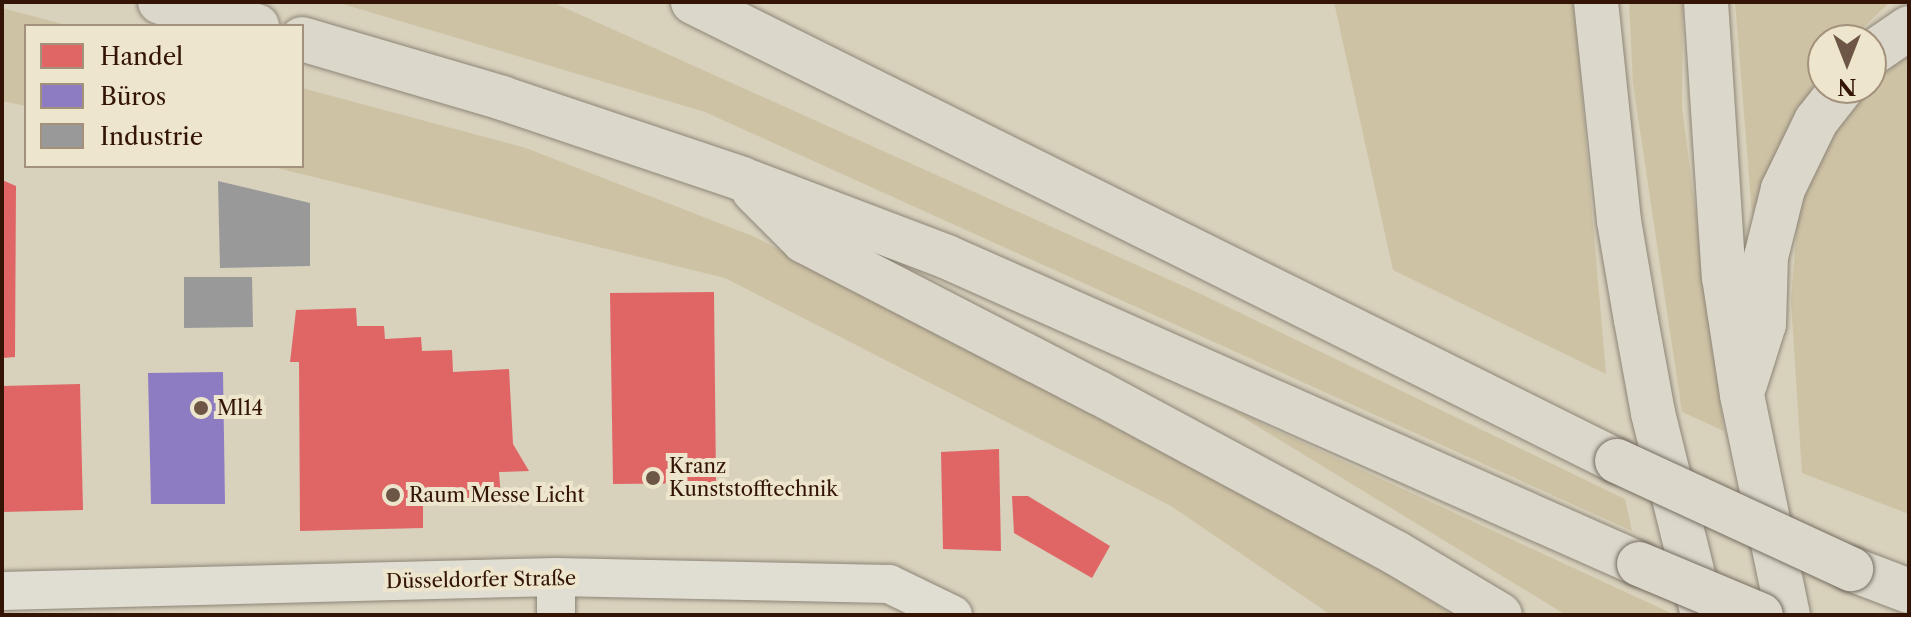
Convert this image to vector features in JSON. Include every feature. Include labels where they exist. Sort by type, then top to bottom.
[{"type":"highway","points":[[160,2],[249,24]]},
{"type":"highway","points":[[693,2],[1617,461],[1851,569],[1905,588]]},
{"type":"highway","points":[[1596,2],[1619,221],[1636,320],[1703,615]]},
{"type":"highway","points":[[1706,2],[1714,176],[1742,395],[1788,615]]},
{"type":"highway","points":[[1887,43],[1909,28]]},
{"type":"highway","points":[[304,40],[502,98],[742,179],[1080,313],[1639,564],[1761,615]]},
{"type":"highway","points":[[1742,395],[1764,324],[1766,257],[1783,189],[1816,121],[1829,104]]},
{"type":"highway","points":[[742,179],[804,241],[1099,393],[1396,553],[1500,615]]},
{"type":"street","name":"Düsseldorfer Straße","points":[[2,591],[556,577],[889,584],[953,615]]},
{"type":"street","points":[[556,577],[556,615]]},
{"type":"shaded area","points":[[336,2],[552,2],[1201,294],[1625,499],[1632,531],[705,112]]},
{"type":"shaded area","points":[[1334,2],[1574,2],[1606,374],[1393,270]]},
{"type":"shaded area","points":[[1629,2],[1683,2],[1682,107],[1724,431],[1682,412],[1633,84]]},
{"type":"shaded area","points":[[1735,2],[1890,2],[1867,24],[1807,24],[1807,99],[1752,214]]},
{"type":"shaded area","points":[[2,8],[62,24],[24,24],[24,106],[2,101]]},
{"type":"shaded area","points":[[1909,51],[1909,514],[1802,473],[1791,301],[1798,212],[1832,131],[1855,104],[1887,104],[1889,63]]},
{"type":"shaded area","points":[[304,89],[526,148],[755,237],[1383,569],[1452,615],[1331,615],[1171,506],[725,278],[277,168],[304,168]]},
{"type":"shaded area","points":[[1226,407],[1675,615],[1566,615]]},
{"type":"building: Handel","points":[[2,180],[16,186],[15,357],[2,358]]},
{"type":"building: Handel","points":[[714,292],[716,483],[613,484],[610,293]]},
{"type":"building: Handel","points":[[356,308],[357,326],[384,326],[385,339],[421,337],[422,351],[452,350],[453,372],[509,369],[513,444],[529,471],[499,472],[501,497],[423,500],[423,528],[300,531],[299,362],[290,362],[296,310]]},
{"type":"building: Handel","points":[[80,384],[83,510],[2,512],[2,386]]},
{"type":"building: Handel","points":[[999,449],[1001,551],[943,549],[941,452]]},
{"type":"building: Handel","points":[[1012,496],[1028,496],[1110,546],[1092,578],[1014,533]]},
{"type":"building: Büros","points":[[223,372],[225,504],[151,504],[148,373]]},
{"type":"building: Industrie","points":[[218,181],[310,203],[310,266],[220,268]]},
{"type":"building: Industrie","points":[[184,277],[252,277],[253,327],[184,328]]},
{"type":"place","name":"Ml14","points":[[201,408]]},
{"type":"place","name":"Kranz Kunststofftechnik","points":[[653,478]]},
{"type":"place","name":"Raum Messe Licht","points":[[393,495]]}]
